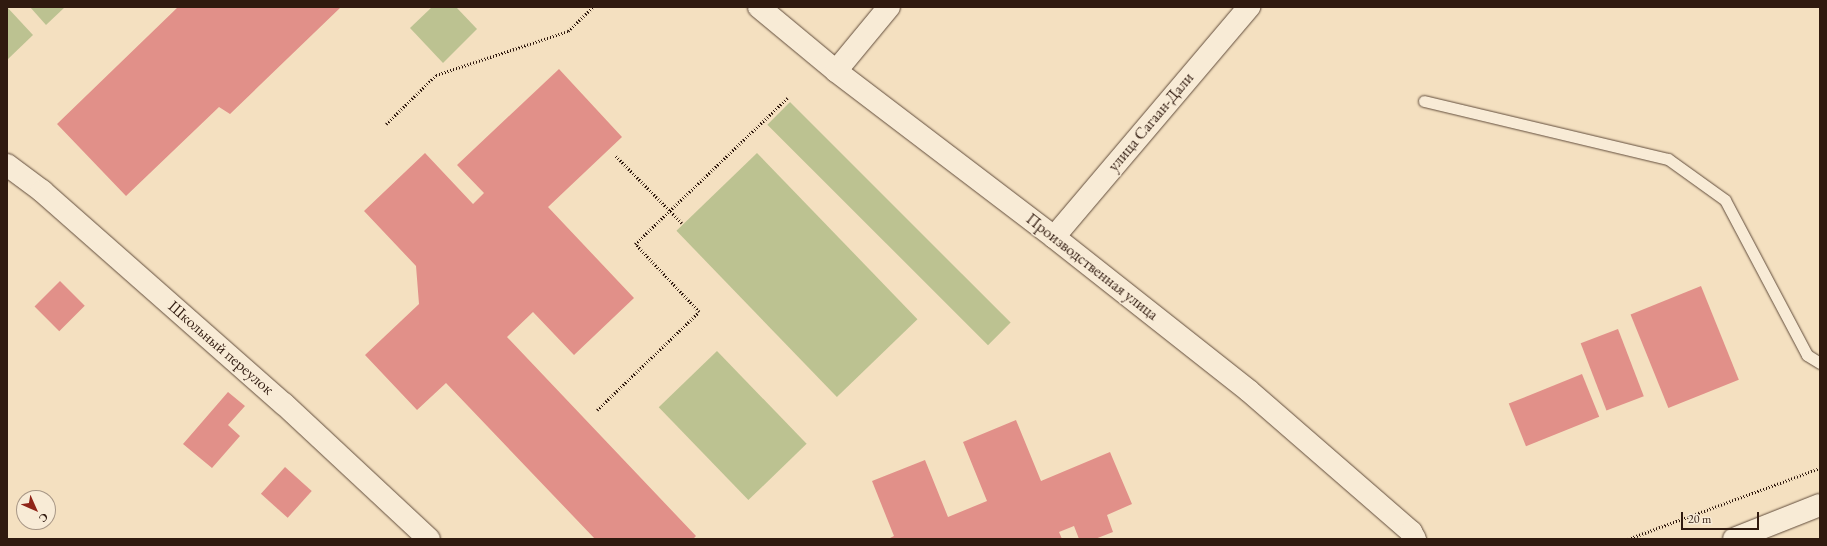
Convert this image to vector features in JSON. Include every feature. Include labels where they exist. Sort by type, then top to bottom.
[{"type":"street","name":"Производственная улица","points":[[759,7],[836,71],[1054,237],[1249,391],[1411,532],[1415,539]]},
{"type":"street","points":[[836,71],[889,7]]},
{"type":"street","name":"улица Сагаан-Дали","points":[[1054,237],[1249,7]]},
{"type":"street","name":"Школьный переулок","points":[[7,165],[42,191],[284,404],[429,539]]},
{"type":"street","points":[[1734,539],[1820,505]]},
{"type":"lane","points":[[1424,101],[1668,159],[1725,200],[1807,355],[1820,363]]},
{"type":"path","points":[[386,124],[436,75],[568,31],[593,7]]},
{"type":"path","points":[[597,410],[699,312],[635,244],[787,98]]},
{"type":"path","points":[[616,156],[682,223]]},
{"type":"path","points":[[1628,539],[1820,468]]},
{"type":"green space","points":[[7,7],[33,35],[7,60]]},
{"type":"green space","points":[[30,7],[65,7],[46,25]]},
{"type":"green space","points":[[432,7],[456,7],[477,29],[443,63],[410,28]]},
{"type":"green space","points":[[790,102],[1011,323],[988,345],[767,125]]},
{"type":"green space","points":[[757,153],[917,319],[837,397],[676,231]]},
{"type":"green space","points":[[717,351],[807,444],[748,500],[659,407]]},
{"type":"building","points":[[178,7],[341,7],[230,114],[219,107],[126,196],[57,124]]},
{"type":"building","points":[[559,69],[622,137],[548,207],[634,298],[574,355],[533,312],[507,337],[696,536],[693,539],[595,539],[446,383],[417,410],[365,355],[419,304],[416,266],[364,211],[425,153],[473,204],[484,193],[457,165]]},
{"type":"building","points":[[60,281],[85,306],[59,331],[35,306]]},
{"type":"building","points":[[1701,286],[1739,380],[1668,408],[1631,314]]},
{"type":"building","points":[[1618,329],[1644,396],[1606,411],[1581,343]]},
{"type":"building","points":[[1582,374],[1599,417],[1526,446],[1509,404]]},
{"type":"building","points":[[228,392],[245,406],[228,425],[240,436],[212,468],[183,444]]},
{"type":"building","points":[[1016,420],[1041,481],[1110,452],[1132,504],[1107,515],[1113,532],[1095,539],[1079,539],[1074,526],[1059,532],[1062,539],[888,539],[894,536],[872,481],[925,460],[948,517],[987,501],[963,442]]},
{"type":"building","points":[[285,467],[312,491],[288,518],[261,494]]}]
